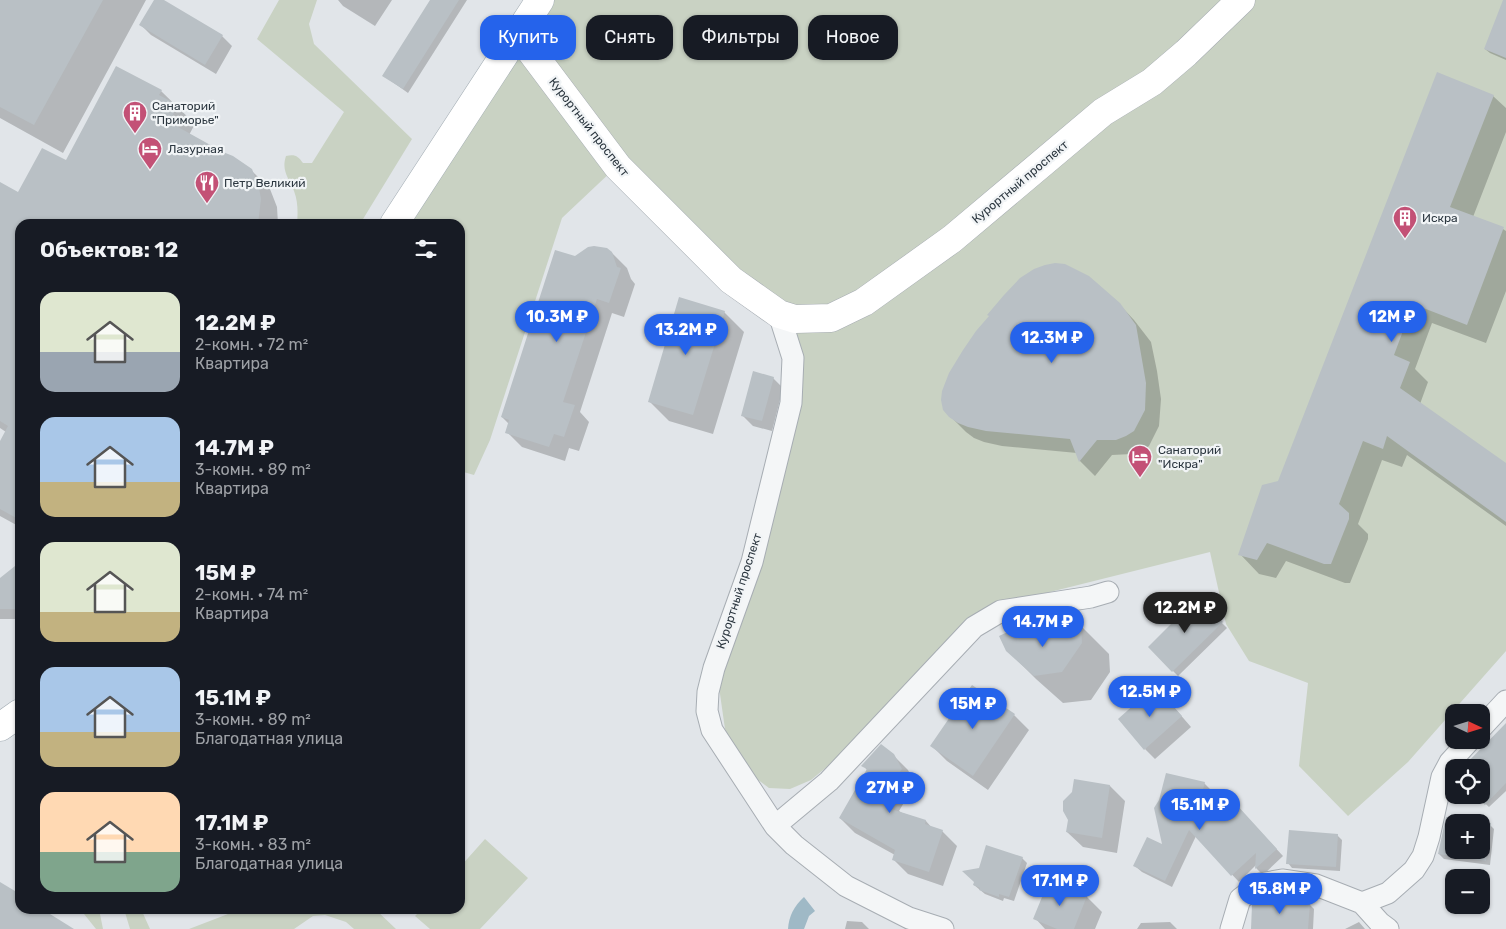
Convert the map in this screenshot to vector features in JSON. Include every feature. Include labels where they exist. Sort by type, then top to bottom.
[{"type":"street","points":[[530,15],[540,0]]},
{"type":"street","name":"Курортный проспект","points":[[538,60],[618,167],[731,280],[779,314],[795,319],[831,318],[864,302],[952,239],[1103,112],[1152,82],[1186,53],[1241,0]]},
{"type":"street","points":[[397,219],[501,60]]},
{"type":"street","name":"Курортный проспект","points":[[779,314],[793,358],[791,402],[752,562],[714,668],[708,692],[707,712],[712,730],[775,826],[794,845],[846,886],[909,918],[944,929]]},
{"type":"street","points":[[775,826],[828,781],[974,627],[1001,611],[1091,597],[1108,592]]},
{"type":"street","points":[[1490,718],[1506,701]]},
{"type":"street","points":[[0,727],[15,716]]},
{"type":"street","points":[[1362,903],[1388,892],[1414,870],[1423,856],[1429,837],[1442,777],[1450,762],[1462,749]]},
{"type":"street","points":[[1231,929],[1240,899],[1260,884],[1282,880],[1316,885],[1362,903],[1388,929]]},
{"type":"green space","points":[[279,0],[317,0],[309,24],[314,44],[412,139],[363,219],[297,219],[298,211],[294,191],[284,166],[286,156],[294,155],[303,163],[312,163],[344,112],[257,39]]},
{"type":"green space","name":"Санаторий \"Искра\"","points":[[545,0],[1506,0],[1506,651],[1459,704],[1445,704],[1445,720],[1408,762],[1348,816],[1299,766],[1308,683],[1249,661],[1226,624],[1210,552],[1002,604],[834,761],[811,780],[790,789],[769,788],[745,770],[725,729],[719,687],[793,404],[783,318],[614,169],[562,218],[490,440],[474,475],[465,472],[465,219],[398,219],[505,60],[576,60],[576,15],[535,15]]},
{"type":"green space","points":[[485,839],[528,878],[480,929],[430,929],[415,916],[417,914],[465,914],[465,861]]},
{"type":"green space","points":[[84,914],[100,914],[103,929],[96,929]]},
{"type":"green space","points":[[126,914],[143,914],[150,929],[130,929]]},
{"type":"green space","points":[[228,914],[380,914],[396,929],[354,929],[346,922],[325,915],[313,916],[294,929],[189,929]]},
{"type":"water","points":[[804,897],[815,911],[809,916],[804,929],[788,929],[793,911]]},
{"type":"building","points":[[0,0],[103,0],[34,125],[0,107]]},
{"type":"building","points":[[154,0],[164,0],[223,35],[205,65],[139,25]]},
{"type":"building","points":[[430,0],[459,0],[403,89],[382,76]]},
{"type":"building","points":[[1503,0],[1506,0],[1506,58],[1484,49]]},
{"type":"building","points":[[116,66],[162,90],[159,95],[178,105],[169,122],[233,156],[252,169],[261,199],[259,219],[15,219],[15,517],[0,509],[0,441],[8,426],[0,421],[0,182],[18,192],[42,148],[66,160]]},
{"type":"building","points":[[1437,72],[1494,95],[1450,207],[1504,227],[1467,325],[1413,304],[1394,355],[1410,362],[1400,388],[1506,463],[1506,522],[1387,436],[1383,449],[1363,441],[1339,504],[1349,513],[1349,519],[1331,564],[1324,564],[1267,543],[1257,560],[1238,555],[1262,485],[1278,481]]},
{"type":"building","points":[[588,247],[607,248],[612,252],[617,267],[621,268],[609,303],[597,299],[563,402],[575,405],[564,437],[554,434],[549,447],[505,433],[509,420],[501,417],[555,250],[575,256]]},
{"type":"building","points":[[1055,263],[1065,264],[1089,276],[1120,303],[1136,325],[1146,383],[1145,410],[1134,431],[1116,440],[1097,440],[1079,462],[1070,439],[986,431],[968,427],[949,417],[943,410],[941,400],[942,391],[949,373],[976,331],[989,316],[987,315],[1020,278],[1034,269]]},
{"type":"building","points":[[679,297],[725,311],[693,415],[648,402]]},
{"type":"building","points":[[753,371],[774,377],[762,421],[741,416]]},
{"type":"building","points":[[15,566],[15,609],[0,609],[0,578]]},
{"type":"building","points":[[1198,597],[1223,622],[1172,672],[1148,647]]},
{"type":"building","points":[[1081,625],[1082,643],[1062,672],[1034,676],[1006,651],[999,636],[1014,629]]},
{"type":"building","points":[[972,685],[1015,714],[973,776],[930,746]]},
{"type":"building","points":[[1155,686],[1182,716],[1144,750],[1118,719]]},
{"type":"building","points":[[1506,723],[1506,783],[1490,800],[1490,759],[1471,759],[1481,749],[1490,749],[1490,739]]},
{"type":"building","points":[[881,744],[894,754],[902,769],[884,797],[892,802],[888,808],[926,820],[925,824],[943,830],[929,872],[892,860],[895,850],[839,818],[867,769],[861,766]]},
{"type":"building","points":[[1166,773],[1205,782],[1196,817],[1230,810],[1236,804],[1277,849],[1255,869],[1256,853],[1231,876],[1189,830],[1165,881],[1133,866],[1147,837],[1162,844],[1154,808],[1159,800]]},
{"type":"building","points":[[1074,779],[1110,785],[1102,838],[1066,832],[1068,820],[1063,811],[1063,801],[1072,792]]},
{"type":"building","points":[[1445,822],[1445,855],[1438,854]]},
{"type":"building","points":[[1289,830],[1338,834],[1336,867],[1286,864]]},
{"type":"building","points":[[986,845],[1023,857],[1009,897],[999,894],[999,897],[979,890],[980,888],[973,885],[974,882],[962,871],[979,868]]},
{"type":"building","points":[[1049,880],[1087,896],[1074,929],[1057,929],[1033,919]]},
{"type":"building","points":[[0,882],[15,891],[15,914],[50,914],[74,929],[0,929]]},
{"type":"building","points":[[1260,900],[1310,903],[1308,929],[1251,929],[1252,905]]},
{"type":"place","name":"Санаторий \"Приморье\"","points":[[135,134]]},
{"type":"place","name":"Лазурная","points":[[150,170]]},
{"type":"place","name":"Петр Великий","points":[[207,204]]},
{"type":"place","name":"Искра","points":[[1405,239]]},
{"type":"place","name":"Санаторий \"Искра\"","points":[[1140,478]]}]
